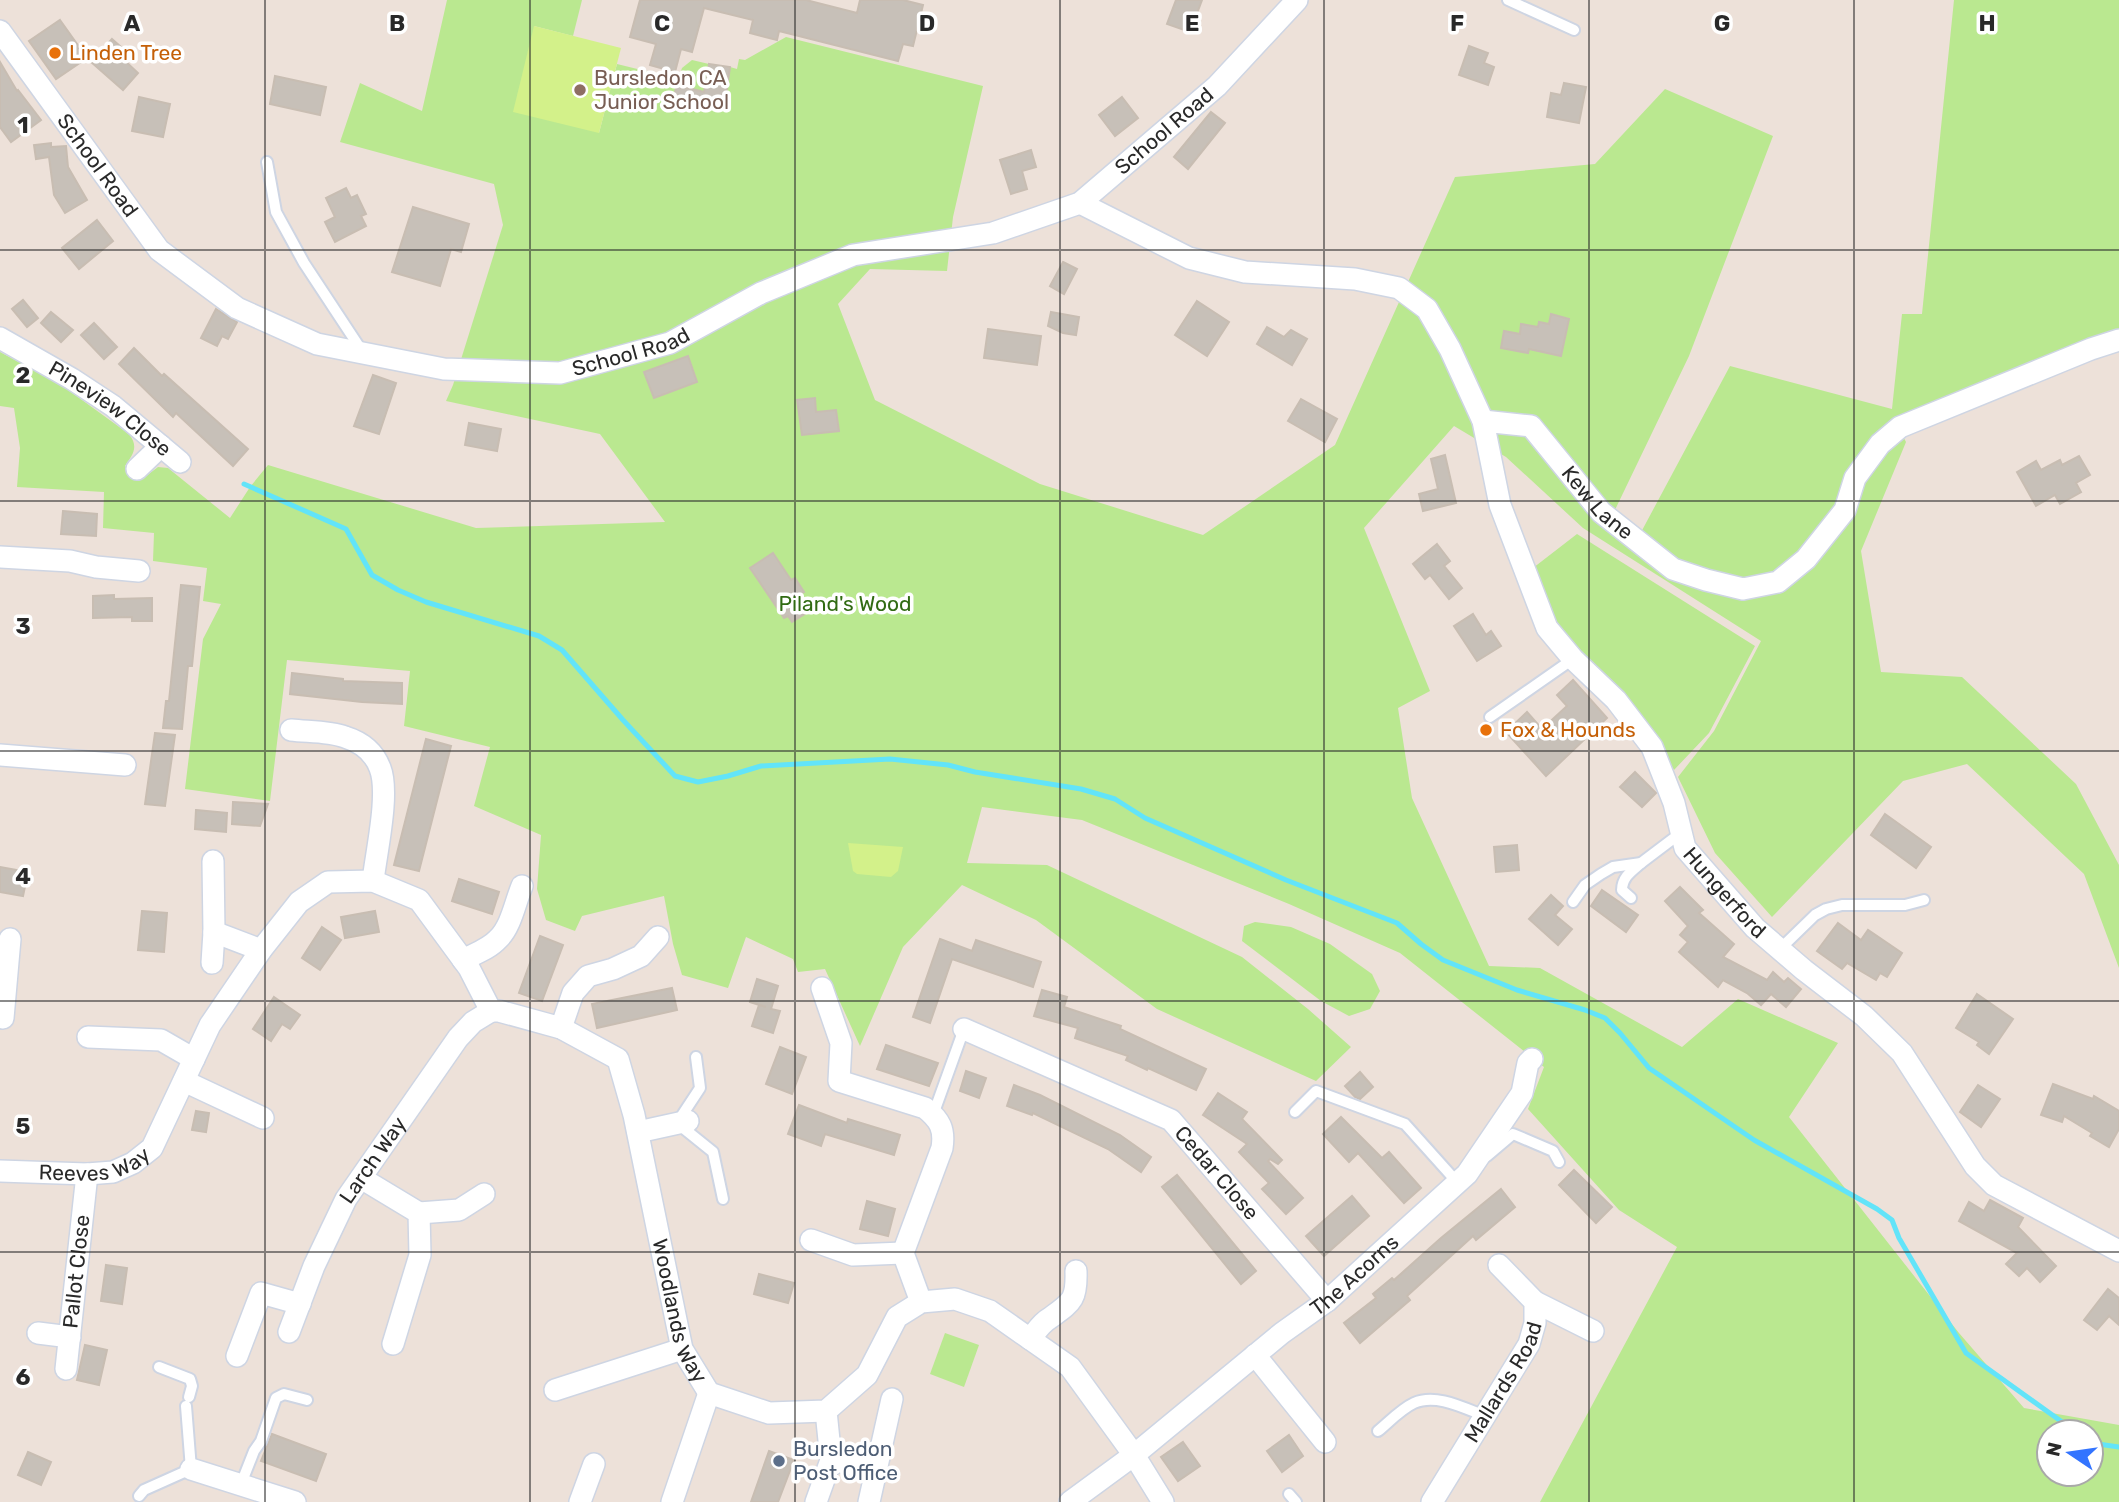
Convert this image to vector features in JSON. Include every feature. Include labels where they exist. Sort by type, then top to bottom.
[{"type":"street","name":"School Road","points":[[0,31],[159,250],[237,308],[317,344],[363,354],[444,369],[560,373],[670,343],[761,293],[853,255],[993,233],[1080,203],[1217,86],[1297,0]]},
{"type":"street","points":[[1080,203],[1189,258],[1245,272],[1355,279],[1399,288],[1427,309],[1450,349],[1483,421]]},
{"type":"street","name":"Pineview Close","points":[[0,338],[113,406],[180,462]]},
{"type":"street","name":"Kew Lane","points":[[1483,421],[1531,426],[1601,512],[1673,569],[1743,589],[1778,582],[1805,559],[1845,510],[1855,478],[1880,444],[1899,427],[2119,340]]},
{"type":"street","name":"Hungerford","points":[[1483,421],[1500,505],[1547,628],[1573,659],[1616,700],[1653,747],[1674,803],[1685,848],[1755,928],[1864,1016],[1902,1053],[1975,1166],[1994,1185],[2117,1246]]},
{"type":"street","points":[[137,469],[161,446]]},
{"type":"street","points":[[0,556],[70,572],[96,567],[139,571]]},
{"type":"street","points":[[292,730],[342,735],[362,744],[373,755],[381,769],[383,785],[373,881]]},
{"type":"street","points":[[0,755],[125,765]]},
{"type":"street","points":[[212,963],[213,861]]},
{"type":"street","name":"Reeves Way","points":[[0,1171],[87,1174],[113,1172],[133,1163],[152,1148],[210,1024],[261,950],[299,902],[328,882],[373,881],[419,900],[463,960],[492,1011]]},
{"type":"street","points":[[463,960],[500,938],[522,886]]},
{"type":"street","points":[[214,932],[261,950]]},
{"type":"street","points":[[561,1028],[573,993],[588,976],[613,969],[641,956],[657,937]]},
{"type":"street","points":[[3,1018],[3,982],[10,939]]},
{"type":"street","points":[[822,988],[841,1043],[839,1081],[925,1108],[942,1126],[942,1148],[903,1253],[920,1302]]},
{"type":"street","name":"Woodlands Way","points":[[492,1011],[561,1028],[618,1059],[638,1132],[682,1349],[709,1393],[769,1413],[826,1411]]},
{"type":"street","name":"Larch Way","points":[[289,1332],[314,1266],[341,1210],[361,1178],[458,1038],[473,1021],[492,1011]]},
{"type":"street","name":"Cedar Close","points":[[964,1029],[1171,1120],[1326,1301]]},
{"type":"street","points":[[88,1037],[160,1040],[194,1059]]},
{"type":"street","name":"The Acorns","points":[[1070,1502],[1326,1301],[1462,1178],[1522,1093],[1528,1063],[1532,1059]]},
{"type":"street","points":[[184,1081],[263,1118]]},
{"type":"street","points":[[638,1132],[682,1122]]},
{"type":"street","name":"Pallot Close","points":[[66,1369],[87,1174]]},
{"type":"street","points":[[361,1178],[419,1213],[460,1210],[484,1194]]},
{"type":"street","points":[[393,1345],[420,1255],[419,1213]]},
{"type":"street","points":[[811,1240],[853,1255],[903,1253]]},
{"type":"street","name":"Mallards Road","points":[[1432,1502],[1529,1344],[1535,1323],[1535,1302],[1499,1265]]},
{"type":"street","points":[[1030,1339],[1073,1298],[1077,1287],[1076,1271]]},
{"type":"street","points":[[237,1356],[261,1293],[300,1304]]},
{"type":"street","points":[[816,1502],[831,1460],[826,1411],[867,1375],[897,1317],[920,1302],[955,1299],[990,1311],[1070,1367],[1163,1502]]},
{"type":"street","points":[[1535,1302],[1593,1331]]},
{"type":"street","points":[[38,1333],[70,1337]]},
{"type":"street","points":[[555,1390],[682,1349]]},
{"type":"street","points":[[1255,1355],[1325,1442]]},
{"type":"street","points":[[672,1502],[709,1393]]},
{"type":"street","points":[[869,1502],[892,1399]]},
{"type":"street","points":[[831,1460],[875,1469]]},
{"type":"street","points":[[579,1502],[594,1464]]},
{"type":"street","points":[[191,1469],[295,1502]]},
{"type":"lane","points":[[1508,0],[1574,30]]},
{"type":"lane","points":[[267,162],[276,212],[304,263],[363,354]]},
{"type":"lane","points":[[1490,718],[1573,659]]},
{"type":"lane","points":[[1630,898],[1622,890],[1625,877],[1682,832]]},
{"type":"lane","points":[[1573,902],[1585,885],[1613,867],[1641,863]]},
{"type":"lane","points":[[1780,949],[1815,915],[1826,909],[1842,905],[1905,905],[1924,901]]},
{"type":"lane","points":[[933,1115],[964,1029]]},
{"type":"lane","points":[[696,1057],[700,1088],[682,1122],[713,1152],[723,1199]]},
{"type":"lane","points":[[1295,1112],[1316,1091],[1405,1124],[1462,1178],[1513,1134],[1553,1151],[1559,1162]]},
{"type":"lane","points":[[139,1496],[144,1490],[191,1469],[187,1402],[192,1387],[190,1379],[159,1367]]},
{"type":"lane","points":[[241,1483],[261,1441],[276,1398],[284,1394],[306,1400]]},
{"type":"lane","points":[[1378,1431],[1413,1403],[1427,1399],[1451,1402],[1485,1416]]},
{"type":"green space","name":"Piland's Wood","points":[[447,0],[582,0],[573,36],[534,26],[599,133],[617,64],[678,79],[682,68],[692,60],[709,64],[703,104],[723,107],[730,67],[737,69],[739,59],[745,60],[786,37],[983,86],[953,217],[947,271],[870,269],[838,304],[875,400],[1040,484],[1203,535],[1335,445],[1455,177],[1595,164],[1665,89],[1773,136],[1689,356],[1613,514],[1639,536],[1730,366],[1892,409],[1902,314],[1922,314],[1954,0],[2119,0],[2119,337],[1895,421],[1906,442],[1861,551],[1881,672],[1962,677],[2076,784],[2119,865],[2119,968],[2084,874],[1967,764],[1903,781],[1772,917],[1715,853],[1678,777],[1714,731],[1761,641],[1583,528],[1506,457],[1454,426],[1364,528],[1430,691],[1398,708],[1412,798],[1489,966],[1540,968],[1682,1047],[1738,999],[1838,1043],[1789,1117],[1959,1333],[2024,1408],[2080,1418],[2035,1418],[2035,1488],[2105,1488],[2105,1422],[2119,1425],[2119,1502],[1540,1502],[1677,1247],[1619,1210],[1528,1109],[1544,1067],[1400,953],[1289,904],[1082,820],[982,807],[967,863],[1047,865],[1242,957],[1351,1047],[1316,1081],[1157,1009],[1036,920],[962,885],[903,947],[860,1046],[825,969],[798,972],[793,959],[746,937],[728,988],[682,975],[664,896],[582,916],[575,931],[546,920],[537,889],[541,835],[474,806],[490,747],[404,726],[410,671],[287,660],[270,801],[185,789],[203,639],[221,604],[203,601],[207,568],[153,561],[154,533],[103,528],[104,492],[17,487],[20,448],[14,408],[0,406],[0,352],[60,384],[129,434],[134,447],[125,466],[141,480],[158,467],[168,468],[230,518],[268,465],[476,528],[665,522],[600,434],[446,401],[503,225],[494,184],[340,142],[360,83],[422,111]]},
{"type":"green space","points":[[534,26],[621,48],[599,133],[513,112]]},
{"type":"green space","points":[[1577,534],[1755,646],[1709,733],[1674,770],[1645,719],[1561,631],[1533,568]]},
{"type":"green space","points":[[848,843],[903,847],[898,871],[891,877],[857,874],[853,871]]},
{"type":"green space","points":[[1255,922],[1291,927],[1330,944],[1372,974],[1380,991],[1370,1009],[1349,1016],[1321,1001],[1242,941],[1244,926]]},
{"type":"green space","points":[[945,1333],[979,1345],[964,1387],[930,1374]]},
{"type":"building","points":[[640,0],[806,0],[857,13],[860,0],[903,0],[923,5],[913,46],[903,44],[898,61],[779,31],[777,40],[750,33],[753,20],[704,8],[692,52],[681,49],[675,72],[650,65],[656,44],[630,37]]},
{"type":"building","points":[[1176,0],[1202,0],[1190,32],[1167,24]]},
{"type":"building","name":"Linden Tree","points":[[60,20],[87,58],[56,79],[29,41]]},
{"type":"building","points":[[112,39],[128,53],[123,59],[138,73],[123,90],[91,62]]},
{"type":"building","points":[[1469,46],[1488,53],[1484,63],[1494,67],[1488,85],[1459,75]]},
{"type":"building","points":[[0,62],[17,91],[41,120],[11,142],[0,127]]},
{"type":"building","points":[[709,64],[730,67],[724,108],[673,99],[677,85],[704,92]]},
{"type":"building","points":[[275,76],[326,87],[320,115],[270,104]]},
{"type":"building","points":[[1564,83],[1586,87],[1579,123],[1547,117],[1551,93],[1561,95]]},
{"type":"building","points":[[139,97],[170,104],[163,137],[132,131]]},
{"type":"building","points":[[1122,97],[1138,118],[1115,136],[1099,115]]},
{"type":"building","points":[[1211,112],[1225,123],[1188,169],[1174,157]]},
{"type":"building","points":[[51,143],[51,147],[66,146],[68,167],[87,200],[65,213],[54,195],[49,157],[36,159],[34,145]]},
{"type":"building","points":[[1031,150],[1036,167],[1022,171],[1027,189],[1011,194],[1000,160]]},
{"type":"building","points":[[346,188],[351,198],[357,195],[366,214],[361,216],[366,226],[335,242],[325,222],[335,217],[326,198]]},
{"type":"building","points":[[413,207],[469,224],[461,252],[451,249],[440,286],[392,272]]},
{"type":"building","points":[[97,220],[113,241],[79,269],[62,248]]},
{"type":"building","points":[[1063,262],[1077,269],[1064,294],[1050,286]]},
{"type":"building","points":[[23,300],[38,318],[27,327],[12,309]]},
{"type":"building","points":[[1197,301],[1229,322],[1207,356],[1175,335]]},
{"type":"building","points":[[216,309],[237,322],[228,339],[222,336],[217,346],[201,338]]},
{"type":"building","points":[[51,312],[73,330],[61,342],[41,323]]},
{"type":"building","points":[[1051,312],[1079,317],[1076,335],[1048,326]]},
{"type":"building","points":[[1551,314],[1569,319],[1561,356],[1529,349],[1528,353],[1501,348],[1504,331],[1520,334],[1521,324],[1538,327],[1539,322],[1549,324]]},
{"type":"building","points":[[94,323],[117,347],[104,359],[81,335]]},
{"type":"building","points":[[1267,327],[1284,337],[1291,330],[1307,339],[1292,365],[1257,344]]},
{"type":"building","points":[[988,329],[1041,336],[1037,365],[984,358]]},
{"type":"building","points":[[134,348],[162,376],[164,374],[248,449],[233,466],[176,413],[173,417],[119,364]]},
{"type":"building","points":[[688,356],[697,382],[654,398],[644,372]]},
{"type":"building","points":[[373,375],[396,383],[379,434],[354,426]]},
{"type":"building","points":[[815,398],[816,412],[836,410],[839,431],[802,435],[797,400]]},
{"type":"building","points":[[1301,399],[1337,419],[1325,442],[1288,421]]},
{"type":"building","points":[[469,423],[501,429],[497,451],[465,445]]},
{"type":"building","points":[[1445,455],[1456,503],[1423,511],[1419,494],[1438,489],[1431,459]]},
{"type":"building","points":[[2079,456],[2090,475],[2076,483],[2081,492],[2060,504],[2055,495],[2036,506],[2017,472],[2036,461],[2041,470],[2060,460],[2062,465]]},
{"type":"building","points":[[63,511],[97,514],[96,536],[61,534]]},
{"type":"building","points":[[1437,544],[1450,561],[1444,566],[1462,588],[1449,599],[1430,575],[1425,579],[1413,564]]},
{"type":"building","points":[[773,553],[791,580],[795,578],[804,592],[798,596],[808,612],[792,622],[788,616],[784,618],[750,568]]},
{"type":"building","points":[[181,585],[200,587],[192,666],[188,666],[182,729],[163,728],[166,701],[169,701]]},
{"type":"building","points":[[114,595],[114,599],[152,598],[152,621],[132,621],[132,617],[93,618],[93,596]]},
{"type":"building","points":[[1473,614],[1486,635],[1491,631],[1501,646],[1477,661],[1454,626]]},
{"type":"building","points":[[292,673],[343,681],[402,683],[402,704],[290,694]]},
{"type":"building","points":[[1573,680],[1607,718],[1546,776],[1506,732],[1527,712],[1542,729],[1567,706],[1557,695]]},
{"type":"building","points":[[155,733],[175,735],[165,806],[145,804]]},
{"type":"building","points":[[426,739],[451,746],[419,871],[394,865]]},
{"type":"building","points":[[1635,772],[1656,793],[1642,807],[1620,787]]},
{"type":"building","points":[[233,802],[268,804],[260,826],[232,824]]},
{"type":"building","points":[[196,810],[227,813],[226,832],[195,829]]},
{"type":"building","points":[[1885,814],[1931,847],[1916,868],[1871,835]]},
{"type":"building","points":[[1517,845],[1519,870],[1496,872],[1494,847]]},
{"type":"building","points":[[0,867],[28,872],[23,896],[0,892]]},
{"type":"building","points":[[459,879],[499,892],[492,914],[452,901]]},
{"type":"building","points":[[1680,887],[1703,910],[1699,913],[1734,944],[1723,957],[1767,980],[1773,972],[1784,982],[1788,978],[1801,989],[1786,1007],[1771,994],[1761,1005],[1747,993],[1723,980],[1718,987],[1679,952],[1688,942],[1680,935],[1688,926],[1665,901]]},
{"type":"building","points":[[1602,890],[1638,915],[1626,932],[1591,906]]},
{"type":"building","points":[[1551,895],[1563,906],[1555,915],[1572,929],[1558,945],[1529,919]]},
{"type":"building","points":[[142,911],[167,913],[164,952],[138,950]]},
{"type":"building","points":[[375,911],[379,932],[345,938],[341,917]]},
{"type":"building","points":[[1838,923],[1861,940],[1868,930],[1902,953],[1887,977],[1880,973],[1876,980],[1847,963],[1842,969],[1817,951]]},
{"type":"building","points":[[322,927],[341,940],[320,970],[302,958]]},
{"type":"building","points":[[540,936],[563,945],[542,1001],[519,993]]},
{"type":"building","points":[[940,939],[972,951],[976,940],[1041,962],[1033,987],[952,959],[930,1023],[913,1017]]},
{"type":"building","points":[[757,979],[778,986],[771,1009],[780,1011],[773,1033],[752,1026],[759,1005],[766,1007],[750,1002]]},
{"type":"building","points":[[672,988],[677,1010],[597,1028],[592,1004]]},
{"type":"building","points":[[1042,990],[1067,997],[1064,1007],[1121,1026],[1120,1029],[1206,1069],[1196,1090],[1126,1060],[1128,1056],[1075,1038],[1078,1028],[1034,1016]]},
{"type":"building","points":[[1977,994],[2013,1019],[1989,1054],[1977,1045],[1979,1042],[1956,1028]]},
{"type":"building","points":[[274,997],[300,1015],[290,1029],[282,1024],[271,1041],[253,1029]]},
{"type":"building","points":[[886,1045],[938,1063],[929,1086],[877,1069]]},
{"type":"building","points":[[780,1047],[806,1057],[792,1094],[766,1084]]},
{"type":"building","points":[[966,1071],[986,1078],[979,1098],[960,1091]]},
{"type":"building","points":[[1360,1072],[1373,1087],[1360,1099],[1345,1086]]},
{"type":"building","points":[[2053,1084],[2093,1099],[2094,1096],[2119,1111],[2119,1129],[2109,1147],[2064,1116],[2062,1122],[2041,1115]]},
{"type":"building","points":[[1014,1085],[1120,1135],[1151,1157],[1141,1172],[1108,1149],[1033,1113],[1032,1115],[1007,1106]]},
{"type":"building","points":[[1978,1085],[2000,1099],[1981,1127],[1960,1112]]},
{"type":"building","points":[[1218,1093],[1247,1112],[1242,1119],[1282,1160],[1278,1164],[1270,1159],[1268,1161],[1303,1198],[1286,1214],[1262,1189],[1269,1183],[1239,1152],[1247,1144],[1203,1115]]},
{"type":"building","points":[[799,1105],[847,1123],[848,1119],[900,1135],[894,1155],[825,1134],[821,1146],[788,1134]]},
{"type":"building","points":[[196,1111],[209,1113],[206,1132],[192,1130]]},
{"type":"building","points":[[1341,1117],[1382,1158],[1389,1152],[1421,1188],[1404,1203],[1358,1153],[1349,1162],[1323,1134]]},
{"type":"building","points":[[1574,1170],[1612,1207],[1596,1223],[1559,1185]]},
{"type":"building","points":[[1177,1175],[1256,1271],[1241,1284],[1162,1187]]},
{"type":"building","points":[[1501,1189],[1515,1207],[1476,1240],[1473,1236],[1407,1296],[1410,1300],[1360,1343],[1344,1323],[1376,1298],[1373,1294],[1392,1278],[1394,1280]]},
{"type":"building","points":[[1352,1196],[1369,1216],[1324,1256],[1306,1236]]},
{"type":"building","points":[[1990,1200],[2023,1218],[2018,1227],[2056,1266],[2040,1282],[2027,1268],[2019,1276],[2006,1264],[2017,1253],[1959,1221],[1969,1202],[1984,1211]]},
{"type":"building","points":[[867,1201],[895,1209],[888,1236],[860,1229]]},
{"type":"building","points":[[106,1265],[127,1268],[122,1304],[101,1301]]},
{"type":"building","points":[[759,1274],[794,1283],[788,1303],[754,1294]]},
{"type":"building","points":[[2108,1289],[2119,1298],[2119,1325],[2109,1316],[2097,1330],[2084,1320]]},
{"type":"building","points":[[85,1345],[107,1350],[99,1385],[77,1380]]},
{"type":"building","points":[[272,1434],[326,1454],[316,1481],[261,1461]]},
{"type":"building","points":[[1289,1435],[1303,1456],[1282,1472],[1267,1451]]},
{"type":"building","points":[[1183,1442],[1200,1466],[1178,1481],[1161,1457]]},
{"type":"building","points":[[769,1451],[794,1460],[778,1502],[751,1502]]},
{"type":"building","points":[[28,1452],[51,1462],[41,1485],[18,1475]]},
{"type":"waterway","points":[[244,484],[346,529],[372,575],[398,590],[426,602],[539,636],[562,650],[675,776],[698,782],[761,766],[890,759],[948,765],[1081,789],[1115,799],[1145,818],[1286,880],[1397,923],[1443,960],[1517,990],[1605,1018],[1649,1068],[1754,1140],[1892,1220],[1899,1238],[1966,1353],[2057,1418]]},
{"type":"waterway","points":[[2105,1445],[2119,1447]]},
{"type":"place","name":"Linden Tree","points":[[55,53]]},
{"type":"place","name":"Bursledon CA Junior School","points":[[580,90]]},
{"type":"place","name":"Fox & Hounds","points":[[1486,730]]},
{"type":"place","name":"Bursledon Post Office","points":[[779,1461]]}]
